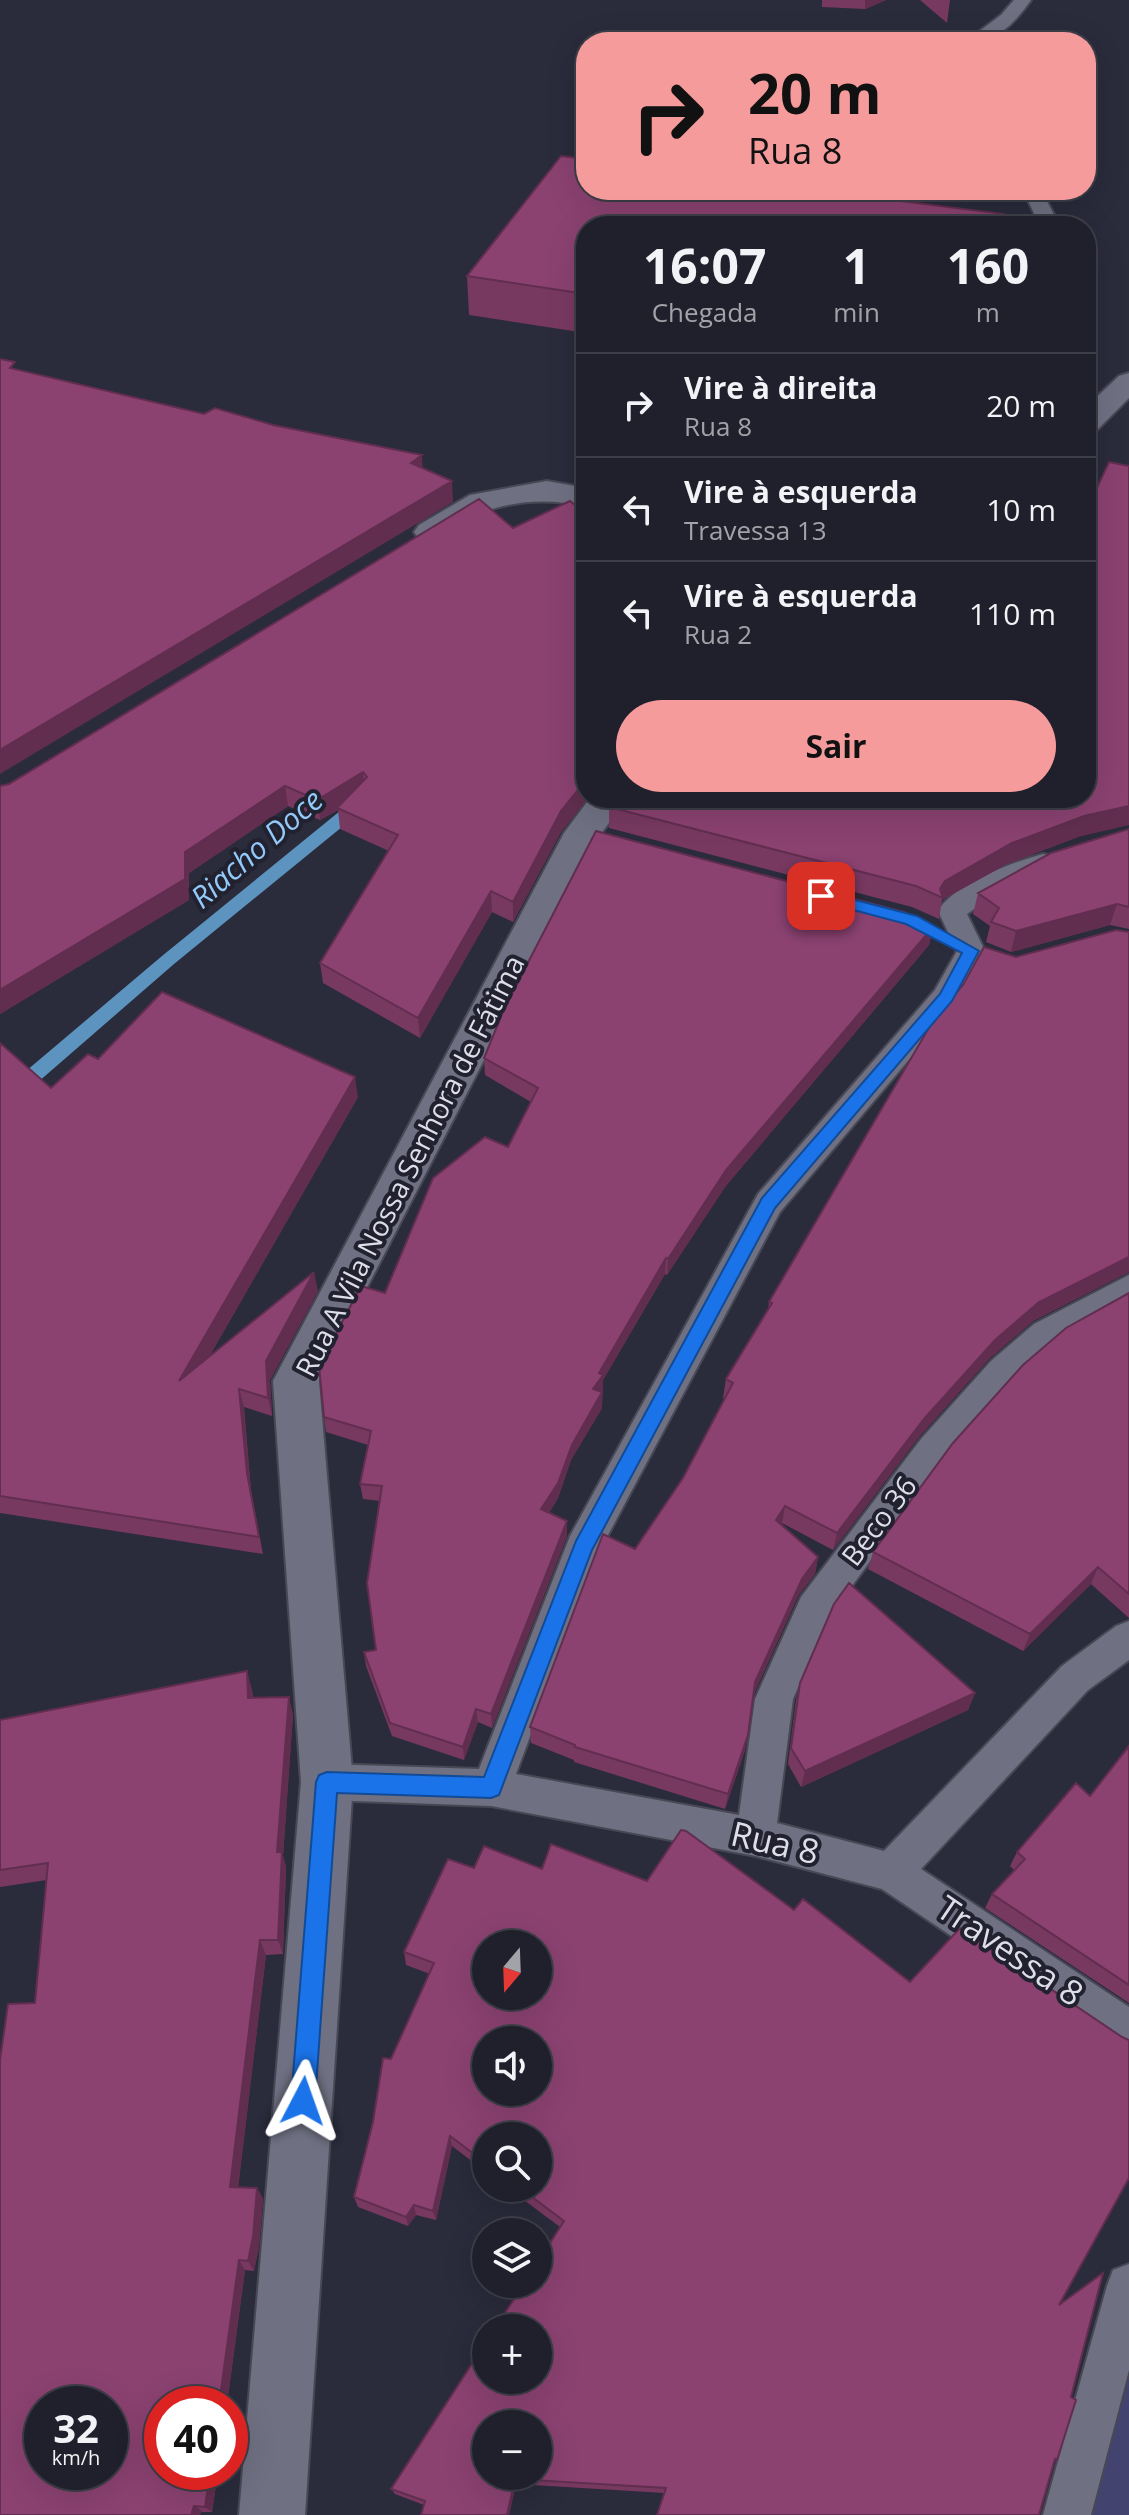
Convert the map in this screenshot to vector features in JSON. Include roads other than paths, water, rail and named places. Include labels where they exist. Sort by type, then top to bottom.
[{"type":"street","points":[[1096,414],[1129,382]]},
{"type":"street","points":[[401,550],[481,502],[547,490],[576,495]]},
{"type":"street","name":"Rua A Vila Nossa Senhora de Fátima","points":[[272,2515],[327,1782],[296,1381],[601,824]]},
{"type":"lane","points":[[988,32],[1007,19],[1023,0]]},
{"type":"lane","points":[[984,956],[952,911],[987,886],[1069,853]]},
{"type":"lane","points":[[935,932],[984,956]]},
{"type":"lane","points":[[491,1788],[583,1547],[769,1203],[984,956]]},
{"type":"lane","name":"Beco 36","points":[[756,1837],[774,1699],[814,1609],[933,1449],[1003,1371],[1046,1334],[1129,1288]]},
{"type":"lane","points":[[891,1872],[1075,1678],[1129,1638]]},
{"type":"lane","name":"Rua 8","points":[[327,1782],[491,1788],[756,1837],[891,1872]]},
{"type":"lane","name":"Travessa 8","points":[[891,1872],[1129,2031]]},
{"type":"lane","points":[[1067,2515],[1129,2286]]},
{"type":"waterway","name":"Riacho Doce","points":[[0,1104],[168,960],[347,814],[354,800]]}]
